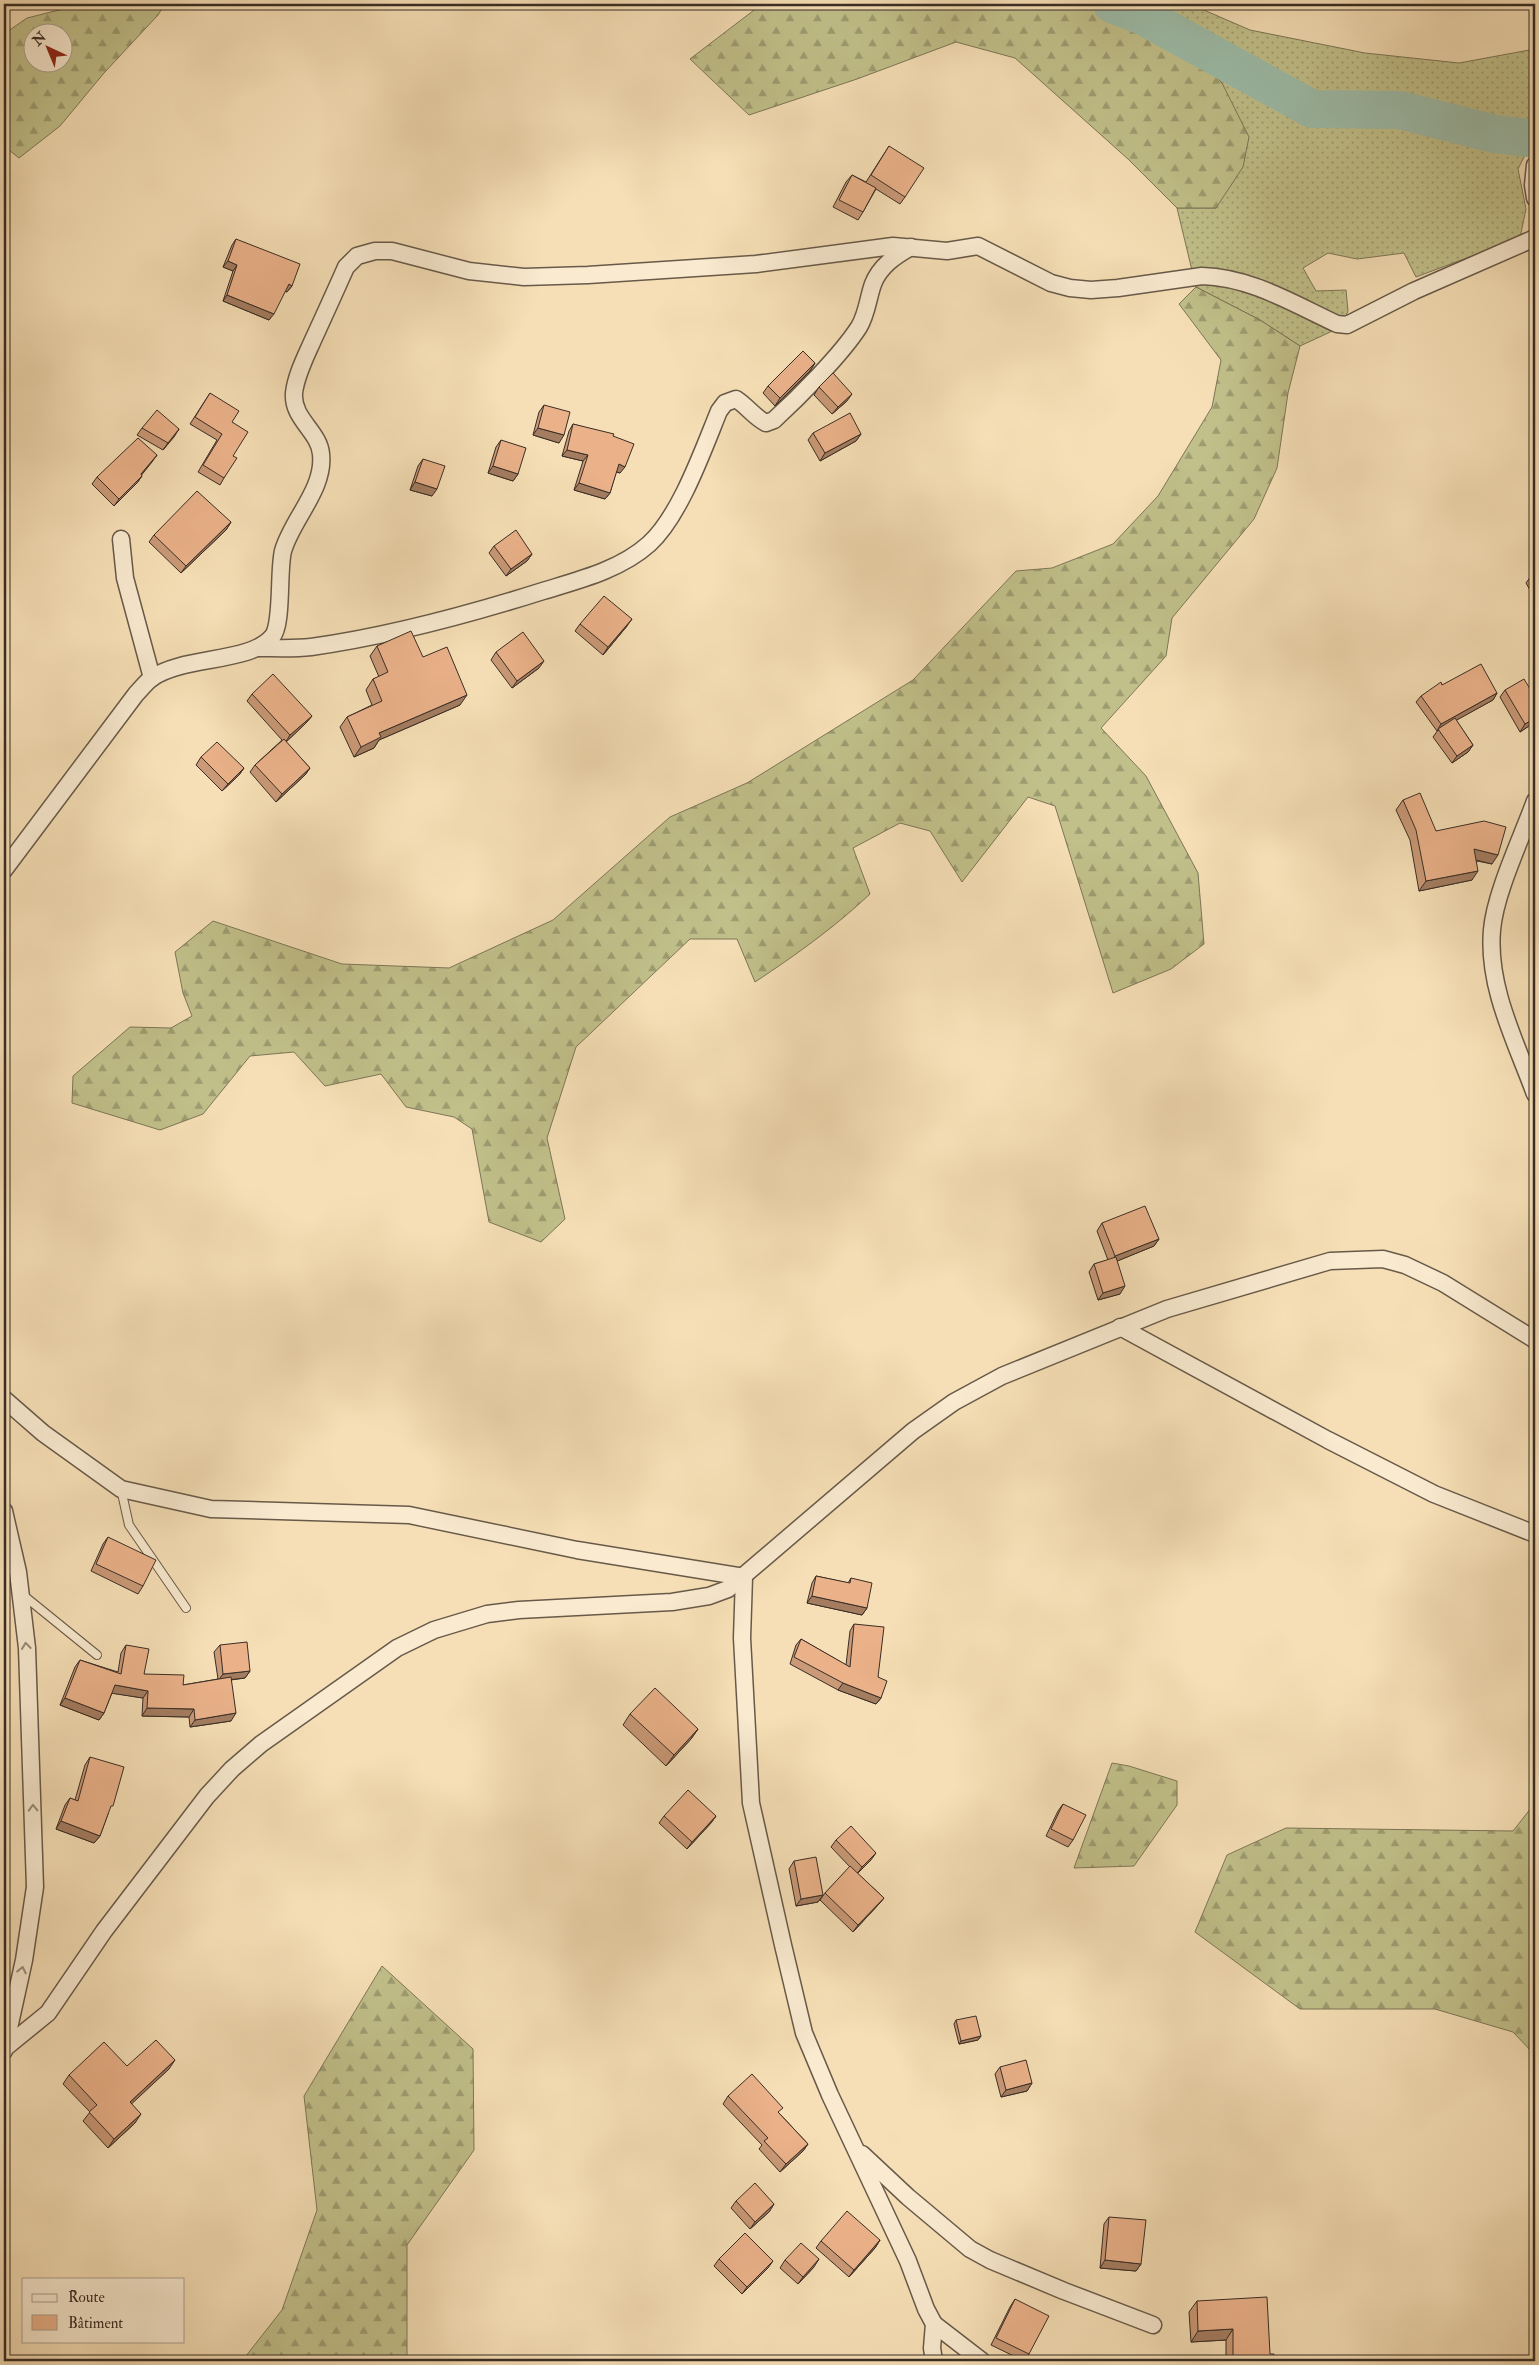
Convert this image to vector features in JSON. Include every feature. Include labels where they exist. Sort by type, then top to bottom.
[{"type":"street","points":[[1535,165],[1533,185],[1535,198]]},
{"type":"street","points":[[259,648],[274,634],[278,623],[279,576],[283,551],[293,526],[312,493],[321,464],[319,446],[299,416],[294,394],[300,370],[346,267],[357,256],[375,251],[392,251],[469,270],[533,277],[756,264],[893,246],[947,251],[978,246],[1052,283],[1091,290],[1215,276],[1254,286],[1337,324],[1347,324],[1414,291],[1535,238]]},
{"type":"street","points":[[4,870],[136,694],[152,678],[170,669],[259,648],[310,647],[471,614],[584,578],[626,561],[650,543],[668,520],[692,476],[719,411],[725,403],[736,399],[746,405],[758,419],[766,422],[774,420],[846,345],[860,326],[874,283],[883,267],[911,247]]},
{"type":"street","points":[[122,539],[125,578],[152,678]]},
{"type":"street","points":[[1535,801],[1499,898],[1492,929],[1495,982],[1535,1094]]},
{"type":"street","points":[[4,2050],[48,2013],[104,1931],[207,1796],[232,1769],[261,1744],[397,1648],[434,1630],[487,1614],[519,1610],[693,1599],[728,1589],[898,1444],[954,1402],[1002,1376],[1167,1309],[1330,1261],[1363,1258],[1383,1259],[1405,1265],[1443,1283],[1535,1340]]},
{"type":"street","points":[[1120,1327],[1155,1344],[1328,1440],[1434,1494],[1535,1534]]},
{"type":"street","points":[[4,1399],[43,1433],[121,1489],[211,1509],[409,1515],[577,1550],[744,1577]]},
{"type":"street","points":[[4,1511],[18,1572],[27,1648],[35,1887],[24,1960],[4,2050]]},
{"type":"street","points":[[744,1577],[742,1638],[751,1803],[804,2032],[830,2095],[908,2261],[926,2310],[934,2324],[982,2361]]},
{"type":"street","points":[[856,2147],[908,2198],[970,2249],[990,2260],[1064,2291],[1153,2325]]},
{"type":"street","points":[[934,2324],[932,2348],[934,2361]]},
{"type":"lane","points":[[121,1489],[128,1525],[186,1608]]},
{"type":"lane","points":[[19,1592],[97,1655]]},
{"type":"green space","points":[[83,4],[165,4],[158,15],[104,73],[60,126],[19,158],[4,146],[4,34],[27,18]]},
{"type":"green space","points":[[762,4],[1149,4],[1222,83],[1249,137],[1243,167],[1216,208],[1177,208],[1128,159],[1015,58],[956,42],[857,79],[749,115],[690,59]]},
{"type":"green space","points":[[1149,4],[1190,4],[1250,30],[1365,53],[1459,63],[1535,49],[1535,135],[1518,169],[1526,209],[1520,238],[1416,277],[1404,253],[1357,259],[1328,253],[1303,268],[1316,291],[1346,290],[1348,311],[1341,327],[1300,346],[1260,320],[1196,287],[1177,208],[1216,208],[1222,83]]},
{"type":"green space","points":[[1196,287],[1260,320],[1300,346],[1288,393],[1277,468],[1254,519],[1172,618],[1166,656],[1101,728],[1146,776],[1198,873],[1204,944],[1171,969],[1113,993],[1055,806],[1028,797],[962,882],[930,831],[900,823],[853,848],[870,894],[829,929],[785,962],[755,982],[737,939],[690,939],[576,1047],[547,1138],[565,1219],[541,1242],[489,1222],[472,1129],[454,1117],[406,1107],[381,1074],[325,1086],[294,1052],[250,1056],[203,1114],[160,1130],[72,1103],[73,1076],[130,1027],[171,1028],[192,1016],[183,993],[175,952],[213,921],[342,964],[449,968],[553,920],[670,817],[747,783],[913,680],[1016,571],[1052,568],[1113,544],[1158,496],[1212,407],[1221,360],[1179,304]]},
{"type":"green space","points":[[1112,1763],[1129,1766],[1177,1781],[1177,1805],[1134,1866],[1074,1868]]},
{"type":"green space","points":[[1535,1803],[1535,2055],[1513,2032],[1435,2009],[1300,2009],[1195,1932],[1227,1855],[1286,1828],[1513,1831]]},
{"type":"green space","points":[[382,1966],[473,2049],[474,2150],[407,2245],[407,2361],[242,2361],[282,2310],[317,2210],[304,2096]]},
{"type":"building","points":[[889,146],[924,168],[905,197],[871,175]]},
{"type":"building","points":[[852,175],[876,188],[863,212],[839,200]]},
{"type":"building","points":[[236,239],[300,264],[292,286],[289,284],[274,314],[227,295],[237,265],[228,261]]},
{"type":"building","points":[[803,351],[815,363],[780,398],[768,386]]},
{"type":"building","points":[[833,373],[852,394],[838,407],[819,387]]},
{"type":"building","points":[[210,393],[239,411],[232,422],[248,432],[233,456],[237,458],[224,478],[203,465],[222,434],[195,417]]},
{"type":"building","points":[[544,405],[570,412],[564,435],[538,428]]},
{"type":"building","points":[[157,410],[179,429],[168,443],[142,428]]},
{"type":"building","points":[[850,413],[861,434],[825,453],[813,433]]},
{"type":"building","points":[[573,424],[614,434],[613,436],[634,444],[625,467],[619,464],[610,493],[579,483],[588,455],[567,450]]},
{"type":"building","points":[[138,438],[157,455],[141,474],[142,476],[119,499],[97,477]]},
{"type":"building","points":[[501,440],[526,448],[518,474],[493,466]]},
{"type":"building","points":[[423,459],[445,466],[437,489],[415,482]]},
{"type":"building","points":[[197,491],[231,522],[186,566],[154,535]]},
{"type":"building","points":[[516,530],[532,554],[511,569],[494,546]]},
{"type":"building","points":[[1535,574],[1535,583],[1531,576]]},
{"type":"building","points":[[604,596],[632,619],[608,647],[580,624]]},
{"type":"building","points":[[411,631],[423,657],[447,647],[467,695],[379,733],[381,737],[361,747],[347,717],[382,701],[373,679],[388,672],[377,646]]},
{"type":"building","points":[[523,632],[544,661],[517,681],[496,652]]},
{"type":"building","points":[[1481,664],[1497,693],[1441,724],[1421,696],[1441,682],[1442,685]]},
{"type":"building","points":[[273,674],[312,716],[290,735],[252,694]]},
{"type":"building","points":[[1524,679],[1535,697],[1535,718],[1525,724],[1505,690]]},
{"type":"building","points":[[1455,718],[1473,745],[1457,756],[1438,729]]},
{"type":"building","points":[[284,739],[310,768],[282,794],[255,765]]},
{"type":"building","points":[[217,742],[244,768],[228,784],[201,757]]},
{"type":"building","points":[[1420,793],[1436,831],[1484,821],[1506,827],[1498,855],[1474,849],[1478,871],[1426,881],[1416,830],[1403,800]]},
{"type":"building","points":[[1145,1206],[1159,1239],[1115,1256],[1102,1223]]},
{"type":"building","points":[[1116,1257],[1125,1286],[1103,1293],[1094,1264]]},
{"type":"building","points":[[108,1537],[156,1560],[143,1586],[96,1564]]},
{"type":"building","points":[[816,1576],[850,1583],[851,1578],[872,1583],[867,1608],[812,1596]]},
{"type":"building","points":[[854,1624],[884,1627],[878,1677],[887,1681],[881,1698],[843,1683],[794,1657],[801,1639],[850,1667]]},
{"type":"building","points":[[247,1642],[250,1671],[223,1674],[220,1645]]},
{"type":"building","points":[[126,1645],[149,1649],[144,1674],[184,1675],[183,1685],[231,1677],[236,1713],[195,1720],[194,1709],[147,1708],[148,1691],[115,1685],[104,1713],[65,1698],[80,1660],[121,1674]]},
{"type":"building","points":[[655,1688],[698,1729],[674,1755],[630,1714]]},
{"type":"building","points":[[90,1757],[124,1767],[113,1806],[111,1806],[100,1836],[61,1821],[70,1798],[78,1801]]},
{"type":"building","points":[[688,1790],[716,1816],[692,1842],[664,1816]]},
{"type":"building","points":[[1063,1804],[1086,1815],[1073,1840],[1051,1829]]},
{"type":"building","points":[[851,1826],[876,1853],[862,1867],[836,1840]]},
{"type":"building","points":[[816,1857],[823,1895],[801,1899],[794,1861]]},
{"type":"building","points":[[850,1866],[884,1898],[858,1925],[825,1893]]},
{"type":"building","points":[[976,2016],[981,2036],[961,2041],[956,2020]]},
{"type":"building","points":[[156,2040],[175,2060],[130,2102],[141,2114],[114,2139],[89,2112],[97,2105],[69,2075],[104,2042],[127,2066]]},
{"type":"building","points":[[1026,2060],[1032,2083],[1006,2090],[1000,2067]]},
{"type":"building","points":[[752,2074],[783,2108],[778,2112],[808,2144],[786,2164],[764,2141],[768,2138],[728,2096]]},
{"type":"building","points":[[755,2183],[774,2204],[755,2222],[736,2201]]},
{"type":"building","points":[[847,2211],[880,2240],[854,2270],[821,2241]]},
{"type":"building","points":[[1109,2217],[1146,2220],[1141,2264],[1105,2260]]},
{"type":"building","points":[[745,2233],[773,2261],[747,2287],[719,2259]]},
{"type":"building","points":[[801,2243],[819,2259],[803,2277],[785,2260]]},
{"type":"building","points":[[1267,2297],[1270,2354],[1274,2354],[1274,2361],[1233,2361],[1233,2329],[1198,2331],[1197,2301]]},
{"type":"building","points":[[1015,2299],[1049,2316],[1029,2354],[996,2338]]},
{"type":"waterway","points":[[1112,4],[1143,16],[1312,109],[1400,110],[1495,134],[1530,138]]}]
